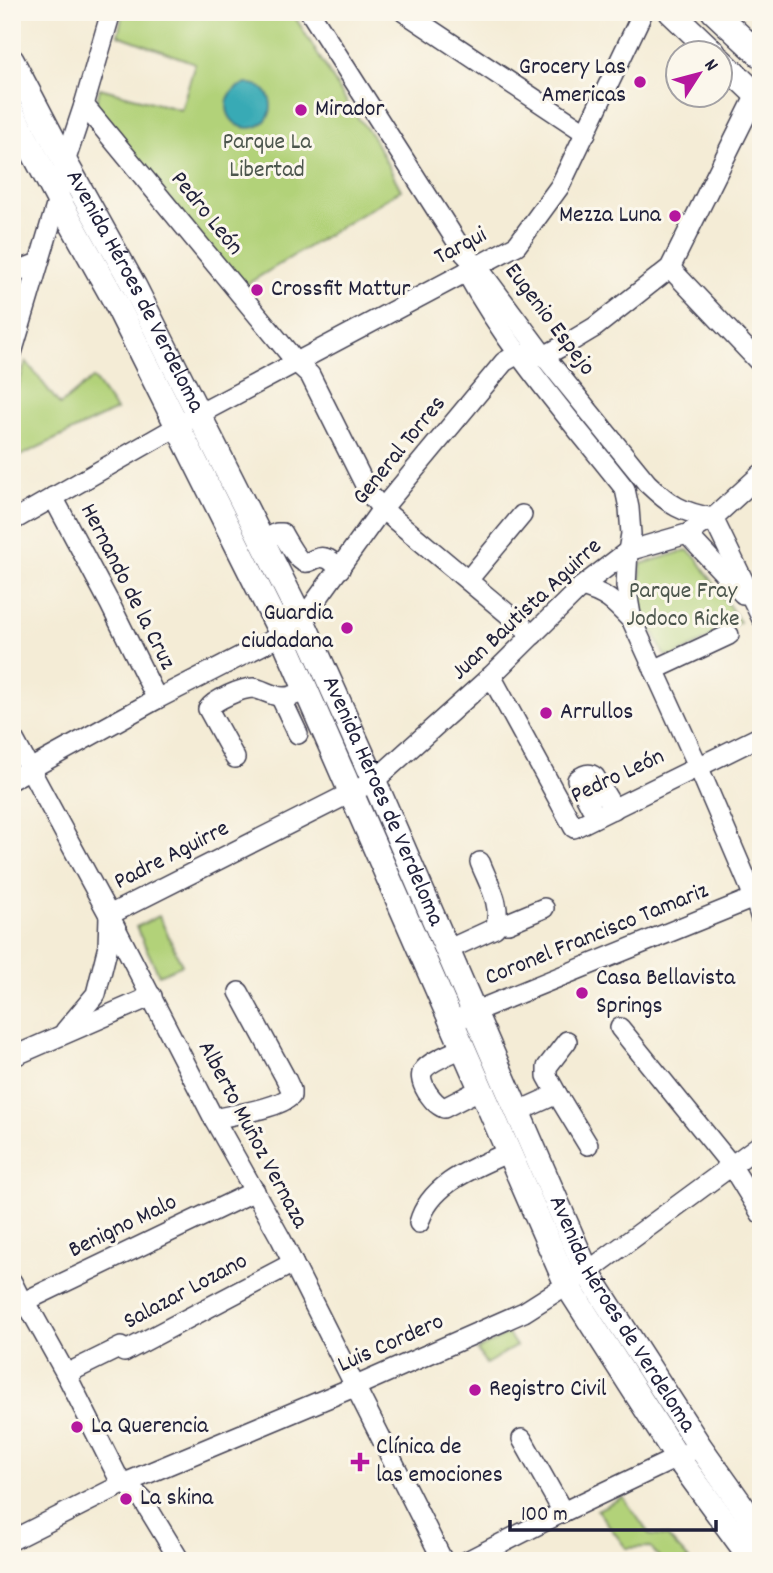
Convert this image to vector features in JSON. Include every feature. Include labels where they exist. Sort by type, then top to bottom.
[{"type":"main road","points":[[671,12],[698,38]]},
{"type":"main road","points":[[714,12],[761,56]]},
{"type":"main road","name":"Avenida Héroes de Verdeloma","points":[[12,61],[135,286],[189,421],[352,793],[463,1017],[517,1112],[577,1278],[761,1533]]},
{"type":"main road","points":[[734,73],[759,97]]},
{"type":"main road","name":"Avenida Héroes de Verdeloma","points":[[12,112],[115,301],[262,541],[302,620],[447,950],[463,1017],[463,1048],[509,1152],[677,1457],[753,1561]]},
{"type":"street","points":[[12,353],[58,199],[65,162],[111,12]]},
{"type":"street","name":"Eugenio Espejo","points":[[310,12],[464,253],[485,305],[518,355],[625,489],[631,534],[626,586],[632,621],[757,896],[761,919]]},
{"type":"street","points":[[404,12],[586,133]]},
{"type":"street","name":"Tarqui","points":[[12,521],[189,421],[517,245],[560,186],[643,12]]},
{"type":"street","points":[[518,355],[544,356],[595,327],[670,268],[759,97]]},
{"type":"street","name":"Pedro León","points":[[84,105],[297,363],[310,375],[369,493],[382,509],[533,635]]},
{"type":"street","points":[[12,273],[38,263]]},
{"type":"street","points":[[670,268],[761,364]]},
{"type":"street","name":"Eugenio Espejo","points":[[472,269],[647,483],[667,502],[689,513],[713,518]]},
{"type":"street","name":"General Torres","points":[[21,774],[157,699],[282,635],[302,620],[382,509],[504,362],[518,355]]},
{"type":"street","name":"Juan Bautista Aguirre","points":[[374,781],[491,676],[581,587],[628,551],[687,534],[713,518],[761,474]]},
{"type":"street","name":"Hernando de la Cruz","points":[[53,497],[157,699]]},
{"type":"street","points":[[468,580],[522,515]]},
{"type":"street","points":[[713,518],[759,614]]},
{"type":"street","points":[[262,541],[282,533],[298,558],[304,562],[321,557],[328,558],[341,569]]},
{"type":"street","points":[[687,534],[759,614]]},
{"type":"street","name":"Eugenio Espejo","points":[[581,587],[605,595],[632,621]]},
{"type":"street","points":[[654,670],[729,635]]},
{"type":"street","name":"Pedro León","points":[[491,676],[574,828],[761,736]]},
{"type":"street","points":[[193,681],[235,758]]},
{"type":"street","points":[[208,709],[211,704],[250,688],[281,698],[306,690]]},
{"type":"street","points":[[281,698],[298,734]]},
{"type":"street","name":"Alberto Muñoz Vernaza","points":[[12,736],[21,774],[109,915],[214,1119],[293,1263],[443,1561]]},
{"type":"street","points":[[591,807],[577,780],[585,774],[596,776],[614,809]]},
{"type":"street","name":"Padre Aguirre","points":[[63,1034],[96,994],[108,946],[109,915],[374,781]]},
{"type":"street","points":[[447,950],[495,928],[497,923],[498,905],[480,862]]},
{"type":"street","name":"Coronel Francisco Tamariz","points":[[463,1017],[757,896]]},
{"type":"street","points":[[497,923],[508,923],[544,908]]},
{"type":"street","points":[[214,1119],[274,1105],[290,1096],[286,1079],[239,992]]},
{"type":"street","name":"Padre Aguirre","points":[[12,1057],[152,996]]},
{"type":"street","points":[[620,1028],[732,1165],[761,1214]]},
{"type":"street","points":[[567,1041],[547,1067],[547,1076],[588,1145]]},
{"type":"street","points":[[463,1048],[429,1065],[422,1071],[422,1080],[437,1105],[444,1108],[481,1089]]},
{"type":"street","points":[[517,1112],[557,1094]]},
{"type":"street","name":"Luis Cordero","points":[[12,1540],[125,1483],[524,1312],[577,1278],[761,1144]]},
{"type":"street","points":[[419,1223],[422,1211],[438,1191],[459,1175],[509,1152]]},
{"type":"street","name":"Benigno Malo","points":[[17,1305],[255,1191]]},
{"type":"street","name":"Salazar Lozano","points":[[66,1374],[121,1347],[124,1352],[293,1263]]},
{"type":"street","points":[[12,1282],[17,1305],[31,1311],[117,1475],[143,1500],[180,1561]]},
{"type":"street","points":[[522,1439],[563,1512]]},
{"type":"street","points":[[467,1561],[700,1447]]},
{"type":"green space","name":"Parque La Libertad","points":[[123,12],[292,12],[351,109],[373,137],[401,190],[239,289],[96,105],[100,88],[181,110],[195,63],[118,35]]},
{"type":"green space","points":[[26,361],[60,405],[93,378],[116,410],[12,460],[12,406]]},
{"type":"green space","name":"Parque Fray Jodoco Ricke","points":[[687,550],[696,557],[740,622],[673,657],[664,655],[640,603],[641,564]]},
{"type":"green space","points":[[159,916],[182,965],[159,975],[136,927]]},
{"type":"green space","points":[[508,1334],[516,1346],[486,1364],[477,1350]]},
{"type":"green space","points":[[623,1497],[650,1535],[668,1537],[690,1561],[661,1561],[651,1547],[626,1548],[597,1510]]},
{"type":"water","points":[[249,84],[264,91],[271,106],[264,121],[249,128],[234,121],[227,106],[234,91]]},
{"type":"place","name":"Grocery Las Americas","points":[[640,82]]},
{"type":"place","name":"Mirador","points":[[301,110]]},
{"type":"place","name":"Mezza Luna","points":[[675,216]]},
{"type":"place","name":"Crossfit Mattur","points":[[257,290]]},
{"type":"place","name":"Guardia ciudadana","points":[[347,628]]},
{"type":"place","name":"Arrullos","points":[[546,713]]},
{"type":"place","name":"Casa Bellavista Springs","points":[[582,993]]},
{"type":"place","name":"Registro Civil","points":[[475,1390]]},
{"type":"place","name":"La Querencia","points":[[77,1427]]},
{"type":"place","name":"Clínica de las emociones","points":[[360,1462]]},
{"type":"place","name":"La skina","points":[[126,1499]]}]
